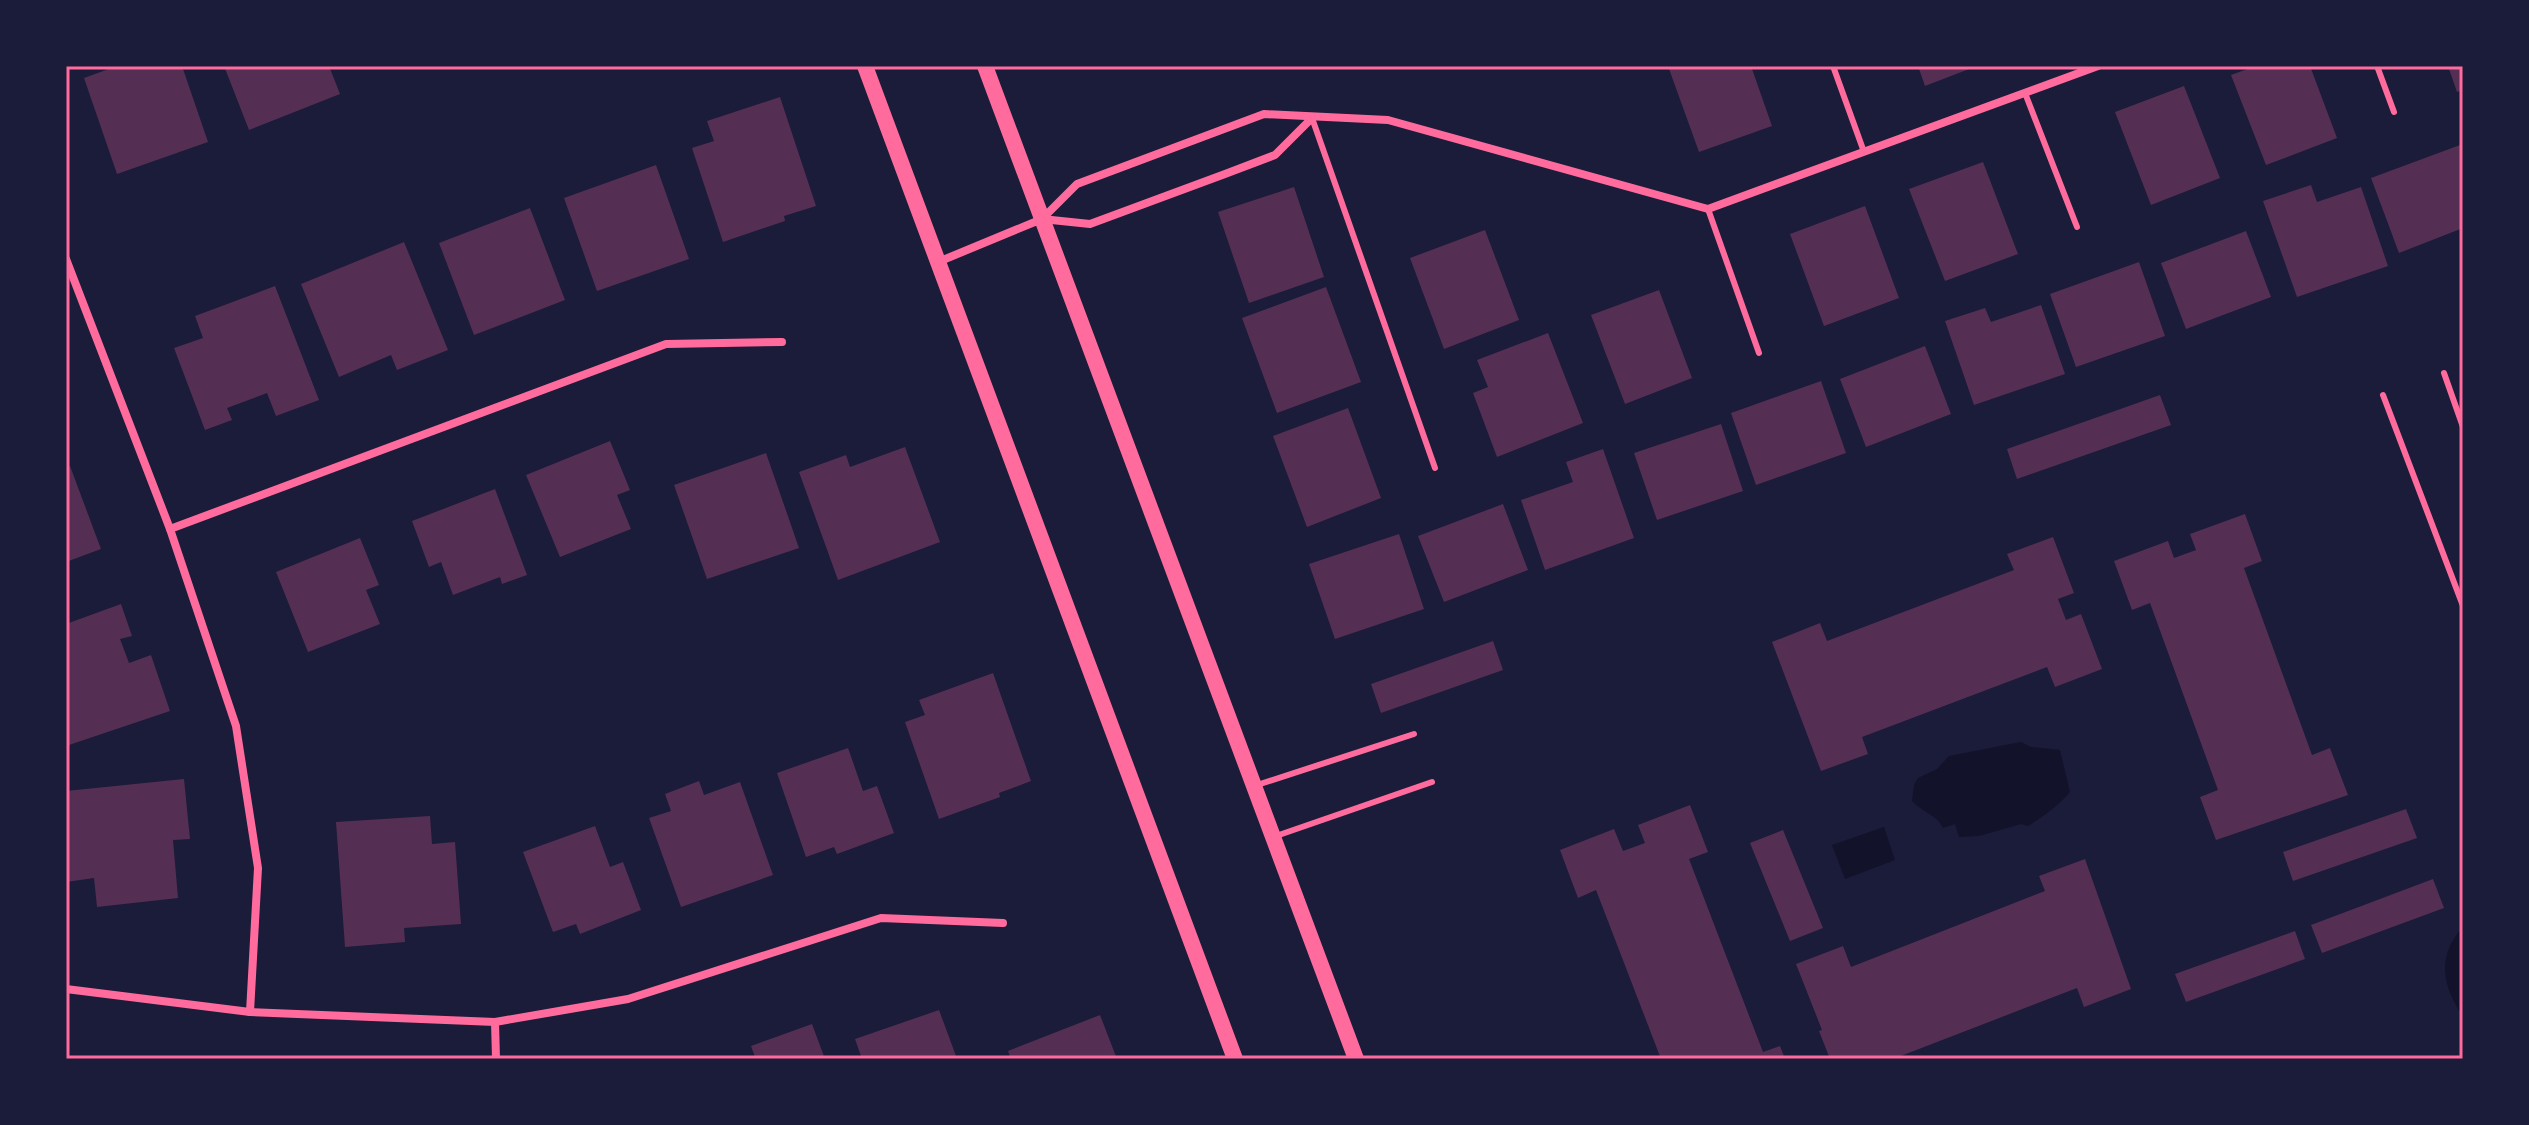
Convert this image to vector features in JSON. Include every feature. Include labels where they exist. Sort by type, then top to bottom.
[{"type":"main road","points":[[865,66],[1235,1059]]},
{"type":"main road","points":[[985,66],[1356,1059]]},
{"type":"street","points":[[937,262],[1042,219],[1077,184],[1264,114],[1388,120],[1708,209],[2098,66]]},
{"type":"street","points":[[1042,219],[1090,224],[1238,169],[1275,155],[1312,118]]},
{"type":"street","points":[[66,259],[170,529],[236,726],[258,868],[250,1012]]},
{"type":"street","points":[[170,529],[666,344],[782,342]]},
{"type":"street","points":[[66,989],[250,1012],[495,1022],[628,999],[881,918],[1003,923]]},
{"type":"street","points":[[495,1022],[496,1059]]},
{"type":"lane","points":[[1833,66],[1864,152]]},
{"type":"lane","points":[[2377,66],[2394,112]]},
{"type":"lane","points":[[2025,93],[2077,227]]},
{"type":"lane","points":[[1312,118],[1435,468]]},
{"type":"lane","points":[[1708,209],[1759,353]]},
{"type":"lane","points":[[2444,373],[2463,427]]},
{"type":"lane","points":[[2383,395],[2463,606]]},
{"type":"lane","points":[[1254,786],[1414,734]]},
{"type":"lane","points":[[1273,837],[1432,782]]},
{"type":"shaded area","points":[[2021,742],[2031,747],[2060,750],[2070,792],[2028,826],[2021,824],[1979,836],[1959,837],[1955,824],[1943,828],[1912,801],[1918,778],[1937,769],[1949,756]]},
{"type":"shaded area","points":[[1884,827],[1895,860],[1845,879],[1832,845]]},
{"type":"shaded area","points":[[2461,929],[2463,1017],[2445,973],[2448,951]]},
{"type":"building","points":[[117,66],[182,66],[208,142],[117,174],[84,78]]},
{"type":"building","points":[[224,66],[329,66],[340,94],[249,130]]},
{"type":"building","points":[[1668,66],[1751,66],[1772,126],[1699,152]]},
{"type":"building","points":[[1918,66],[1977,66],[1925,86]]},
{"type":"building","points":[[2256,66],[2310,66],[2337,138],[2266,165],[2231,75]]},
{"type":"building","points":[[2448,66],[2463,66],[2463,90],[2457,92]]},
{"type":"building","points":[[2184,86],[2220,178],[2151,205],[2115,112]]},
{"type":"building","points":[[780,97],[816,206],[784,216],[785,221],[723,242],[692,148],[714,141],[707,121]]},
{"type":"building","points":[[2460,145],[2463,153],[2463,228],[2399,253],[2371,178]]},
{"type":"building","points":[[1983,162],[2018,254],[1945,281],[1909,189]]},
{"type":"building","points":[[656,165],[689,259],[597,291],[564,198]]},
{"type":"building","points":[[2311,185],[2317,202],[2361,187],[2388,266],[2297,297],[2263,201]]},
{"type":"building","points":[[1294,187],[1324,277],[1249,303],[1218,212]]},
{"type":"building","points":[[1865,206],[1899,298],[1824,326],[1790,234]]},
{"type":"building","points":[[530,208],[565,300],[474,335],[439,243]]},
{"type":"building","points":[[1485,230],[1519,320],[1444,349],[1410,258]]},
{"type":"building","points":[[2246,231],[2271,297],[2186,329],[2161,263]]},
{"type":"building","points":[[404,242],[448,350],[397,370],[391,355],[339,377],[301,284]]},
{"type":"building","points":[[2139,262],[2165,336],[2076,367],[2050,294]]},
{"type":"building","points":[[275,286],[319,400],[276,416],[267,393],[227,408],[232,420],[205,430],[174,348],[203,338],[195,316]]},
{"type":"building","points":[[1326,287],[1361,382],[1277,413],[1242,318]]},
{"type":"building","points":[[1659,290],[1692,378],[1625,404],[1591,315]]},
{"type":"building","points":[[2041,305],[2065,374],[1974,405],[1945,321],[1985,308],[1991,322]]},
{"type":"building","points":[[1548,333],[1583,423],[1497,457],[1473,393],[1488,387],[1477,360]]},
{"type":"building","points":[[1925,346],[1951,414],[1866,447],[1840,379]]},
{"type":"building","points":[[1821,381],[1846,453],[1756,485],[1731,413]]},
{"type":"building","points":[[2160,395],[2171,425],[2017,479],[2007,449]]},
{"type":"building","points":[[1348,408],[1381,498],[1307,527],[1273,436]]},
{"type":"building","points":[[1721,424],[1743,491],[1657,520],[1634,453]]},
{"type":"building","points":[[610,441],[630,490],[617,495],[631,529],[560,557],[526,475]]},
{"type":"building","points":[[905,447],[940,542],[838,580],[799,472],[846,455],[850,467]]},
{"type":"building","points":[[1603,449],[1634,538],[1545,570],[1521,500],[1573,482],[1566,462]]},
{"type":"building","points":[[766,453],[799,548],[707,579],[674,485]]},
{"type":"building","points":[[70,466],[101,549],[66,562],[66,467]]},
{"type":"building","points":[[495,489],[527,575],[502,584],[500,577],[453,595],[441,562],[429,567],[412,521]]},
{"type":"building","points":[[1503,504],[1528,570],[1444,602],[1418,536]]},
{"type":"building","points":[[2245,514],[2262,561],[2244,568],[2312,755],[2330,748],[2348,795],[2216,840],[2200,797],[2218,790],[2150,603],[2132,610],[2114,561],[2168,541],[2174,558],[2196,550],[2190,534]]},
{"type":"building","points":[[1399,534],[1424,609],[1335,639],[1309,564]]},
{"type":"building","points":[[2053,537],[2074,593],[2058,599],[2066,620],[2081,614],[2102,669],[2055,687],[2047,667],[1862,737],[1868,754],[1821,771],[1772,642],[1820,623],[1827,641],[2014,570],[2007,554]]},
{"type":"building","points":[[360,538],[379,585],[366,590],[380,624],[308,652],[276,572]]},
{"type":"building","points":[[121,604],[132,636],[120,639],[129,663],[151,655],[170,711],[66,746],[66,624]]},
{"type":"building","points":[[1493,641],[1503,670],[1381,713],[1371,684]]},
{"type":"building","points":[[993,673],[1031,781],[999,793],[1000,797],[939,819],[905,722],[925,715],[919,700]]},
{"type":"building","points":[[848,748],[863,791],[877,786],[894,833],[837,854],[834,847],[806,857],[777,773]]},
{"type":"building","points":[[184,779],[190,839],[173,840],[178,898],[97,907],[94,878],[66,882],[66,791]]},
{"type":"building","points":[[699,781],[704,795],[740,782],[773,875],[681,907],[649,818],[671,811],[665,794]]},
{"type":"building","points":[[1690,805],[1708,852],[1689,859],[1763,1052],[1780,1046],[1785,1059],[1661,1059],[1596,890],[1578,898],[1560,850],[1614,829],[1623,851],[1645,843],[1638,825]]},
{"type":"building","points":[[2406,809],[2417,838],[2293,881],[2283,852]]},
{"type":"building","points":[[430,816],[432,844],[455,842],[461,924],[404,928],[405,942],[345,947],[336,822]]},
{"type":"building","points":[[595,826],[610,867],[623,862],[641,910],[580,934],[576,924],[553,932],[523,852]]},
{"type":"building","points":[[1783,830],[1823,928],[1790,941],[1750,843]]},
{"type":"building","points":[[2085,859],[2131,989],[2084,1007],[2077,988],[1893,1059],[1830,1059],[1796,964],[1843,946],[1851,967],[2045,891],[2039,876]]},
{"type":"building","points":[[2433,879],[2444,908],[2322,953],[2311,925]]},
{"type":"building","points":[[2295,931],[2305,959],[2186,1002],[2175,974]]},
{"type":"building","points":[[939,1010],[956,1056],[948,1059],[862,1059],[855,1039]]},
{"type":"building","points":[[1100,1015],[1117,1059],[1011,1059],[1008,1051]]},
{"type":"building","points":[[812,1024],[825,1059],[750,1059],[755,1057],[751,1046]]}]
